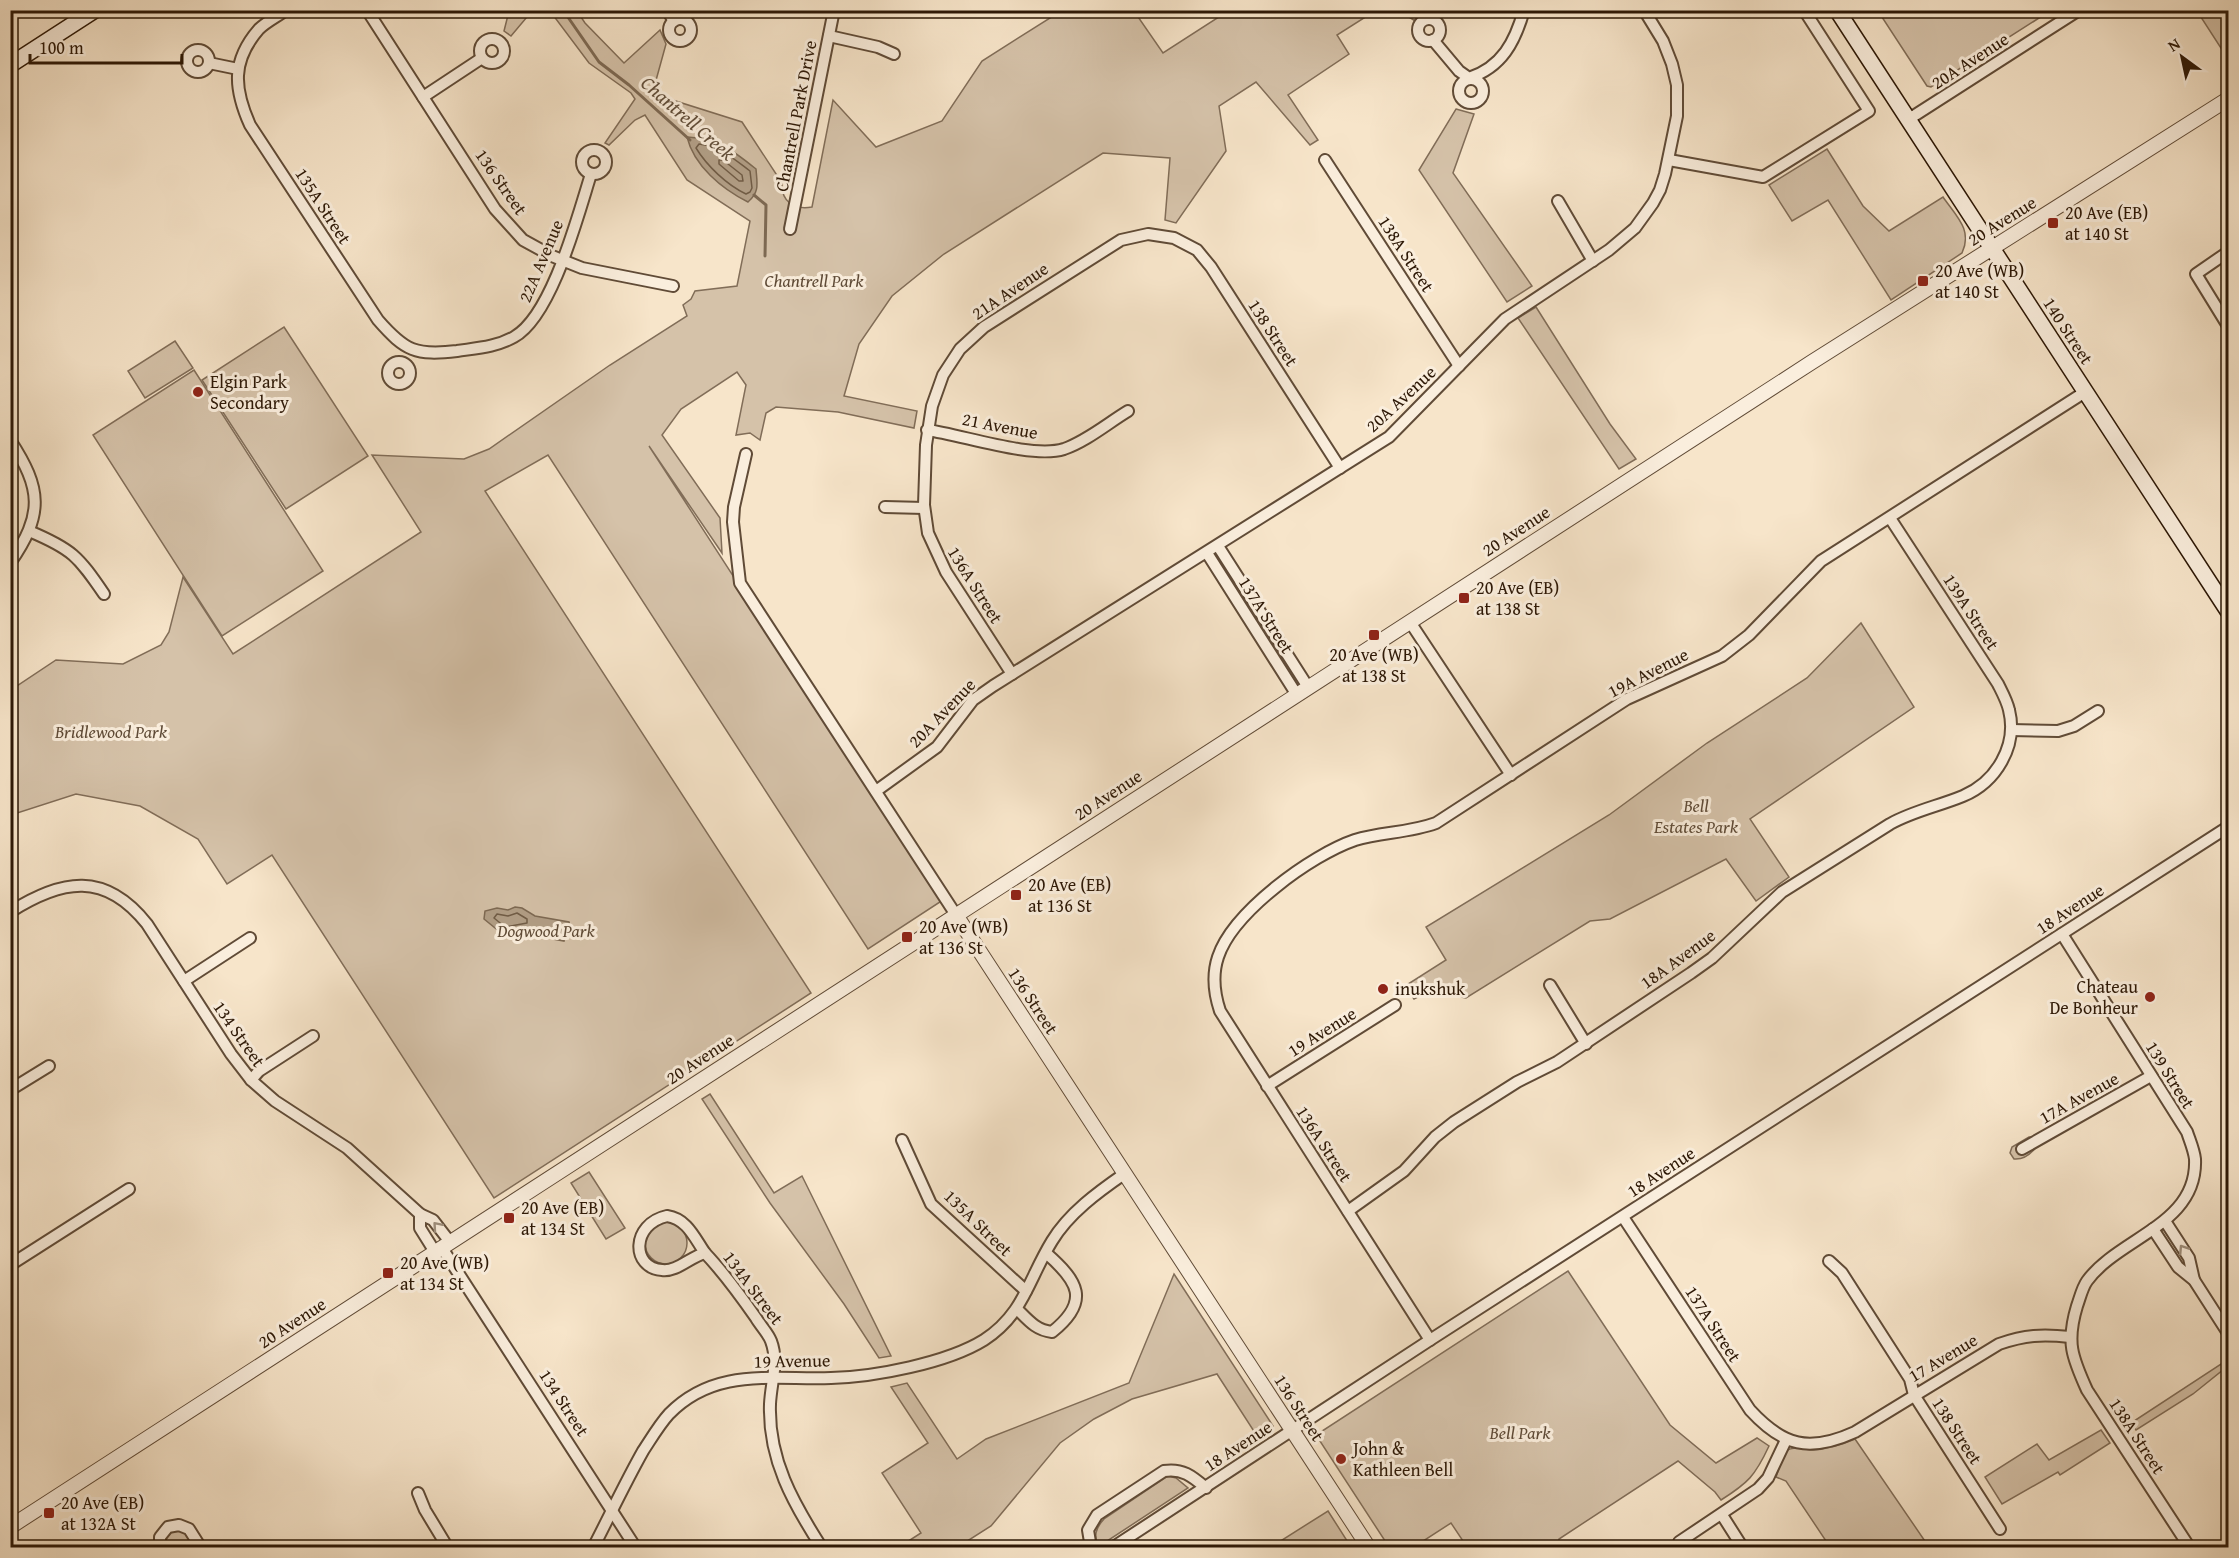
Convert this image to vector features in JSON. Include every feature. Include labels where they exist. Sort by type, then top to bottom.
[{"type":"main road","points":[[10,65],[95,10]]},
{"type":"main road","name":"140 Street","points":[[1837,10],[2229,611]]},
{"type":"street","points":[[209,63],[238,69],[244,50],[260,28],[286,10]]},
{"type":"street","name":"136 Street","points":[[367,10],[504,220],[535,248],[582,268],[672,286]]},
{"type":"street","points":[[667,10],[674,21]]},
{"type":"street","name":"Chantrell Park Drive","points":[[790,229],[834,10]]},
{"type":"street","points":[[1433,40],[1459,71],[1470,78],[1483,74],[1503,57],[1518,33],[1524,10]]},
{"type":"street","points":[[1644,10],[1668,52],[1677,85],[1677,116],[1669,159],[1763,177],[1869,111],[1804,10]]},
{"type":"street","name":"20A Avenue","points":[[1909,119],[2079,10]]},
{"type":"street","points":[[829,36],[878,47],[894,54]]},
{"type":"street","points":[[423,97],[482,58]]},
{"type":"street","name":"135A Street","points":[[238,69],[241,104],[250,125],[378,320],[393,338],[407,349]]},
{"type":"street","name":"20 Avenue","points":[[10,1527],[1991,248],[2229,99]]},
{"type":"street","name":"20A Avenue","points":[[876,791],[931,753],[974,700],[1398,430],[1516,310],[1622,241],[1644,217],[1660,190],[1669,159]]},
{"type":"street","name":"138A Street","points":[[1325,160],[1459,366]]},
{"type":"street","name":"22A Avenue","points":[[407,349],[436,354],[496,345],[517,336],[534,319],[562,260],[591,174]]},
{"type":"street","points":[[1558,201],[1593,261]]},
{"type":"street","name":"21A Avenue","points":[[927,430],[937,390],[944,375],[971,336],[1108,246],[1134,236],[1162,235]]},
{"type":"street","name":"138 Street","points":[[1162,235],[1186,243],[1197,250],[1211,267],[1340,468]]},
{"type":"street","points":[[2229,252],[2196,274],[2229,326]]},
{"type":"street","points":[[402,362],[407,349]]},
{"type":"street","name":"19A Avenue","points":[[1218,957],[1232,933],[1260,900],[1326,854],[1357,840],[1420,829],[1436,823],[1627,699],[1722,656],[1749,635],[1821,561],[2085,392]]},
{"type":"street","name":"21 Avenue","points":[[927,430],[1027,450],[1056,450],[1082,440],[1128,411]]},
{"type":"street","name":"136A Street","points":[[927,430],[924,508],[928,534],[939,560],[1012,674]]},
{"type":"street","points":[[10,440],[27,466],[34,487],[35,502],[29,531],[10,562]]},
{"type":"street","name":"136 Street","points":[[746,454],[734,507],[733,522],[740,582],[1369,1548]]},
{"type":"street","points":[[885,507],[924,508]]},
{"type":"street","name":"139A Street","points":[[1890,518],[1998,684],[2009,709],[2011,730]]},
{"type":"street","points":[[29,531],[66,548],[78,557],[104,594]]},
{"type":"street","name":"137A Street","points":[[1218,546],[1255,604],[1303,691]]},
{"type":"street","name":"137A Street","points":[[1207,553],[1244,612],[1303,691]]},
{"type":"street","points":[[1244,612],[1255,604]]},
{"type":"street","points":[[1410,622],[1511,775]]},
{"type":"street","points":[[2011,730],[2058,731],[2074,726],[2097,711]]},
{"type":"street","name":"18A Avenue","points":[[1347,1211],[1404,1171],[1435,1137],[1454,1122],[1511,1086],[1586,1044],[1712,958],[1782,892],[1907,814],[1965,795],[1986,782],[2004,758],[2011,730]]},
{"type":"street","name":"18 Avenue","points":[[1112,1548],[1430,1340],[2229,827]]},
{"type":"street","name":"134 Street","points":[[10,912],[45,891],[78,885],[109,892],[124,900],[136,911],[231,1054],[251,1080],[275,1101],[347,1148],[420,1214],[434,1220],[442,1247]]},
{"type":"street","name":"139 Street","points":[[2062,934],[2187,1132],[2195,1157],[2193,1178],[2181,1205],[2165,1221]]},
{"type":"street","points":[[184,981],[250,938]]},
{"type":"street","name":"136A Street","points":[[1218,957],[1214,984],[1220,1011],[1430,1340]]},
{"type":"street","points":[[1550,986],[1586,1044]]},
{"type":"street","name":"19 Avenue","points":[[1267,1086],[1395,1005]]},
{"type":"street","points":[[251,1080],[259,1071],[313,1036]]},
{"type":"street","points":[[10,1090],[49,1066]]},
{"type":"street","name":"17A Avenue","points":[[2022,1149],[2151,1076]]},
{"type":"street","name":"135A Street","points":[[902,1140],[931,1204],[1026,1291]]},
{"type":"street","name":"19 Avenue","points":[[612,1508],[622,1486],[667,1416],[686,1398],[712,1385],[747,1378],[852,1377],[885,1372],[927,1362],[982,1341],[1007,1322],[1017,1309],[1053,1240],[1071,1218],[1091,1198],[1124,1174]]},
{"type":"street","points":[[10,1265],[129,1189]]},
{"type":"street","name":"134 Street","points":[[420,1214],[420,1228],[442,1247],[636,1548]]},
{"type":"street","name":"134A Street","points":[[705,1253],[670,1270],[662,1270],[648,1265],[642,1258],[640,1241],[643,1231],[657,1218],[667,1216],[684,1223],[705,1253],[723,1271],[771,1340],[776,1365],[770,1402],[771,1426],[780,1472],[795,1505],[822,1548]]},
{"type":"street","name":"137A Street","points":[[1623,1217],[1750,1410],[1767,1429],[1786,1440]]},
{"type":"street","points":[[2070,1337],[2085,1283],[2100,1265],[2165,1221],[2189,1258],[2194,1280]]},
{"type":"street","points":[[2153,1229],[2178,1267],[2194,1280],[2229,1333]]},
{"type":"street","points":[[1017,1309],[1032,1325],[1052,1332],[1068,1319],[1076,1305],[1074,1285],[1066,1271],[1046,1253]]},
{"type":"street","name":"138 Street","points":[[1830,1261],[1842,1274],[1910,1379],[1914,1395],[2000,1529]]},
{"type":"street","name":"17 Avenue","points":[[1786,1440],[1812,1443],[1836,1441],[1855,1432],[1999,1344],[2019,1337],[2039,1334],[2070,1337]]},
{"type":"street","name":"138A Street","points":[[2070,1337],[2074,1361],[2087,1390],[2190,1548]]},
{"type":"street","points":[[1679,1542],[1758,1489],[1768,1478],[1786,1440]]},
{"type":"street","points":[[1091,1548],[1088,1530],[1097,1515],[1164,1472],[1177,1469],[1190,1475],[1206,1488]]},
{"type":"street","points":[[418,1493],[425,1510],[448,1548]]},
{"type":"street","points":[[593,1548],[612,1508]]},
{"type":"street","points":[[1722,1515],[1743,1548]]},
{"type":"street","points":[[160,1548],[160,1537],[168,1527],[179,1525],[189,1529],[201,1548]]},
{"type":"green space","points":[[509,11],[532,11],[511,36],[504,31]]},
{"type":"green space","points":[[550,11],[577,11],[585,23],[624,63],[660,30],[666,44],[655,84],[663,97],[742,122],[782,183],[786,200],[794,206],[806,208],[812,207],[833,100],[876,147],[942,121],[982,61],[1061,11],[1134,11],[1163,53],[1228,11],[1375,11],[1337,35],[1349,54],[1288,95],[1318,140],[1310,145],[1256,82],[1219,106],[1226,151],[1176,223],[1165,220],[1170,158],[1103,153],[944,254],[892,296],[859,344],[844,396],[917,411],[914,428],[838,412],[776,407],[766,413],[760,440],[750,433],[736,435],[746,385],[737,372],[681,409],[662,435],[720,518],[722,553],[649,446],[943,900],[868,949],[548,455],[485,491],[811,993],[494,1198],[272,855],[227,884],[198,839],[140,806],[76,794],[11,815],[11,690],[56,660],[123,664],[161,645],[169,632],[183,577],[233,654],[421,532],[372,455],[464,459],[489,449],[610,365],[687,316],[683,305],[691,299],[695,291],[737,286],[750,221],[687,180],[645,115],[635,120],[609,145],[605,143],[635,99],[631,93],[589,63]]},
{"type":"green space","points":[[1399,11],[1442,11],[1440,16],[1428,15],[1417,22]]},
{"type":"green space","points":[[1878,11],[2050,11],[1931,87],[1927,86]]},
{"type":"green space","points":[[2197,11],[2228,11],[2228,59]]},
{"type":"green space","points":[[1456,109],[1474,114],[1453,173],[1532,286],[1507,302],[1419,170]]},
{"type":"green space","points":[[1827,149],[1863,206],[1889,231],[1943,197],[1958,217],[1964,230],[1966,237],[1962,253],[1891,300],[1828,200],[1792,221],[1769,185]]},
{"type":"green space","points":[[1536,307],[1610,424],[1636,459],[1619,469],[1518,318]]},
{"type":"green space","points":[[284,327],[368,456],[286,509],[202,380]]},
{"type":"green space","points":[[175,341],[193,368],[145,398],[128,371]]},
{"type":"green space","points":[[194,370],[323,571],[222,636],[93,435]]},
{"type":"green space","name":"Bell Estates Park","points":[[1861,623],[1914,707],[1750,819],[1789,877],[1756,901],[1726,859],[1610,919],[1590,921],[1466,998],[1429,991],[1414,999],[1405,986],[1446,960],[1426,927],[1609,815],[1707,743],[1807,678]]},
{"type":"green space","points":[[710,1094],[774,1193],[802,1176],[891,1356],[879,1358],[844,1304],[770,1203],[702,1099]]},
{"type":"green space","points":[[2032,1137],[2037,1146],[2027,1156],[2014,1159],[2010,1153],[2012,1147]]},
{"type":"green space","points":[[589,1172],[625,1228],[606,1239],[571,1183]]},
{"type":"green space","points":[[666,1222],[674,1223],[681,1228],[686,1235],[686,1251],[681,1258],[674,1263],[666,1264],[658,1263],[651,1258],[646,1251],[645,1243],[646,1235],[651,1228],[658,1223]]},
{"type":"green space","name":"Bell Park","points":[[1568,1271],[1670,1425],[1716,1463],[1757,1438],[1769,1446],[1759,1465],[1750,1478],[1721,1500],[1715,1492],[1678,1461],[1559,1539],[1558,1547],[1467,1547],[1451,1523],[1414,1547],[1389,1547],[1316,1435]]},
{"type":"green space","points":[[1174,1274],[1273,1426],[1257,1436],[1217,1374],[1132,1399],[1094,1419],[1060,1443],[991,1526],[958,1547],[899,1547],[921,1533],[882,1473],[928,1443],[891,1387],[907,1383],[957,1459],[986,1439],[1129,1383]]},
{"type":"green space","points":[[2221,1364],[2224,1369],[2193,1394],[2136,1430],[2131,1423]]},
{"type":"green space","points":[[2101,1430],[2110,1443],[2060,1475],[2058,1472],[2002,1504],[1985,1477],[2037,1444],[2049,1460]]},
{"type":"green space","points":[[1855,1439],[1929,1547],[1830,1547],[1786,1481],[1776,1477],[1785,1451],[1789,1449],[1824,1449]]},
{"type":"green space","points":[[1168,1476],[1176,1478],[1188,1488],[1098,1547],[1096,1532],[1104,1519]]},
{"type":"green space","points":[[1328,1511],[1351,1547],[1271,1547]]},
{"type":"green space","points":[[179,1530],[186,1533],[195,1547],[165,1547],[168,1536]]},
{"type":"water","points":[[687,137],[708,140],[724,146],[756,169],[757,187],[748,202],[710,176],[696,158]]},
{"type":"water","points":[[515,907],[522,908],[535,916],[569,922],[571,929],[565,934],[564,941],[553,939],[539,928],[500,932],[484,919],[485,911],[497,908],[508,910]]},
{"type":"waterway","name":"Chantrell Creek","points":[[563,10],[599,62],[629,85],[690,140]]},
{"type":"waterway","name":"Chantrell Creek","points":[[754,195],[766,205],[765,256]]},
{"type":"place","name":"20 Ave (EB) at 140 St","points":[[2053,223]]},
{"type":"place","name":"20 Ave (WB) at 140 St","points":[[1923,281]]},
{"type":"place","name":"Elgin Park Secondary","points":[[198,392]]},
{"type":"place","name":"20 Ave (EB) at 138 St","points":[[1464,598]]},
{"type":"place","name":"20 Ave (WB) at 138 St","points":[[1374,635]]},
{"type":"place","name":"20 Ave (EB) at 136 St","points":[[1016,895]]},
{"type":"place","name":"20 Ave (WB) at 136 St","points":[[907,937]]},
{"type":"place","name":"inukshuk","points":[[1383,989]]},
{"type":"place","name":"Chateau De Bonheur","points":[[2150,997]]},
{"type":"place","name":"20 Ave (EB) at 134 St","points":[[509,1218]]},
{"type":"place","name":"20 Ave (WB) at 134 St","points":[[388,1273]]},
{"type":"place","name":"John & Kathleen Bell","points":[[1341,1459]]},
{"type":"place","name":"20 Ave (EB) at 132A St","points":[[49,1513]]},
{"type":"park label","name":"Chantrell Park","points":[[814,281]]},
{"type":"park label","name":"Bridlewood Park","points":[[111,732]]},
{"type":"park label","name":"Dogwood Park","points":[[546,931]]}]
